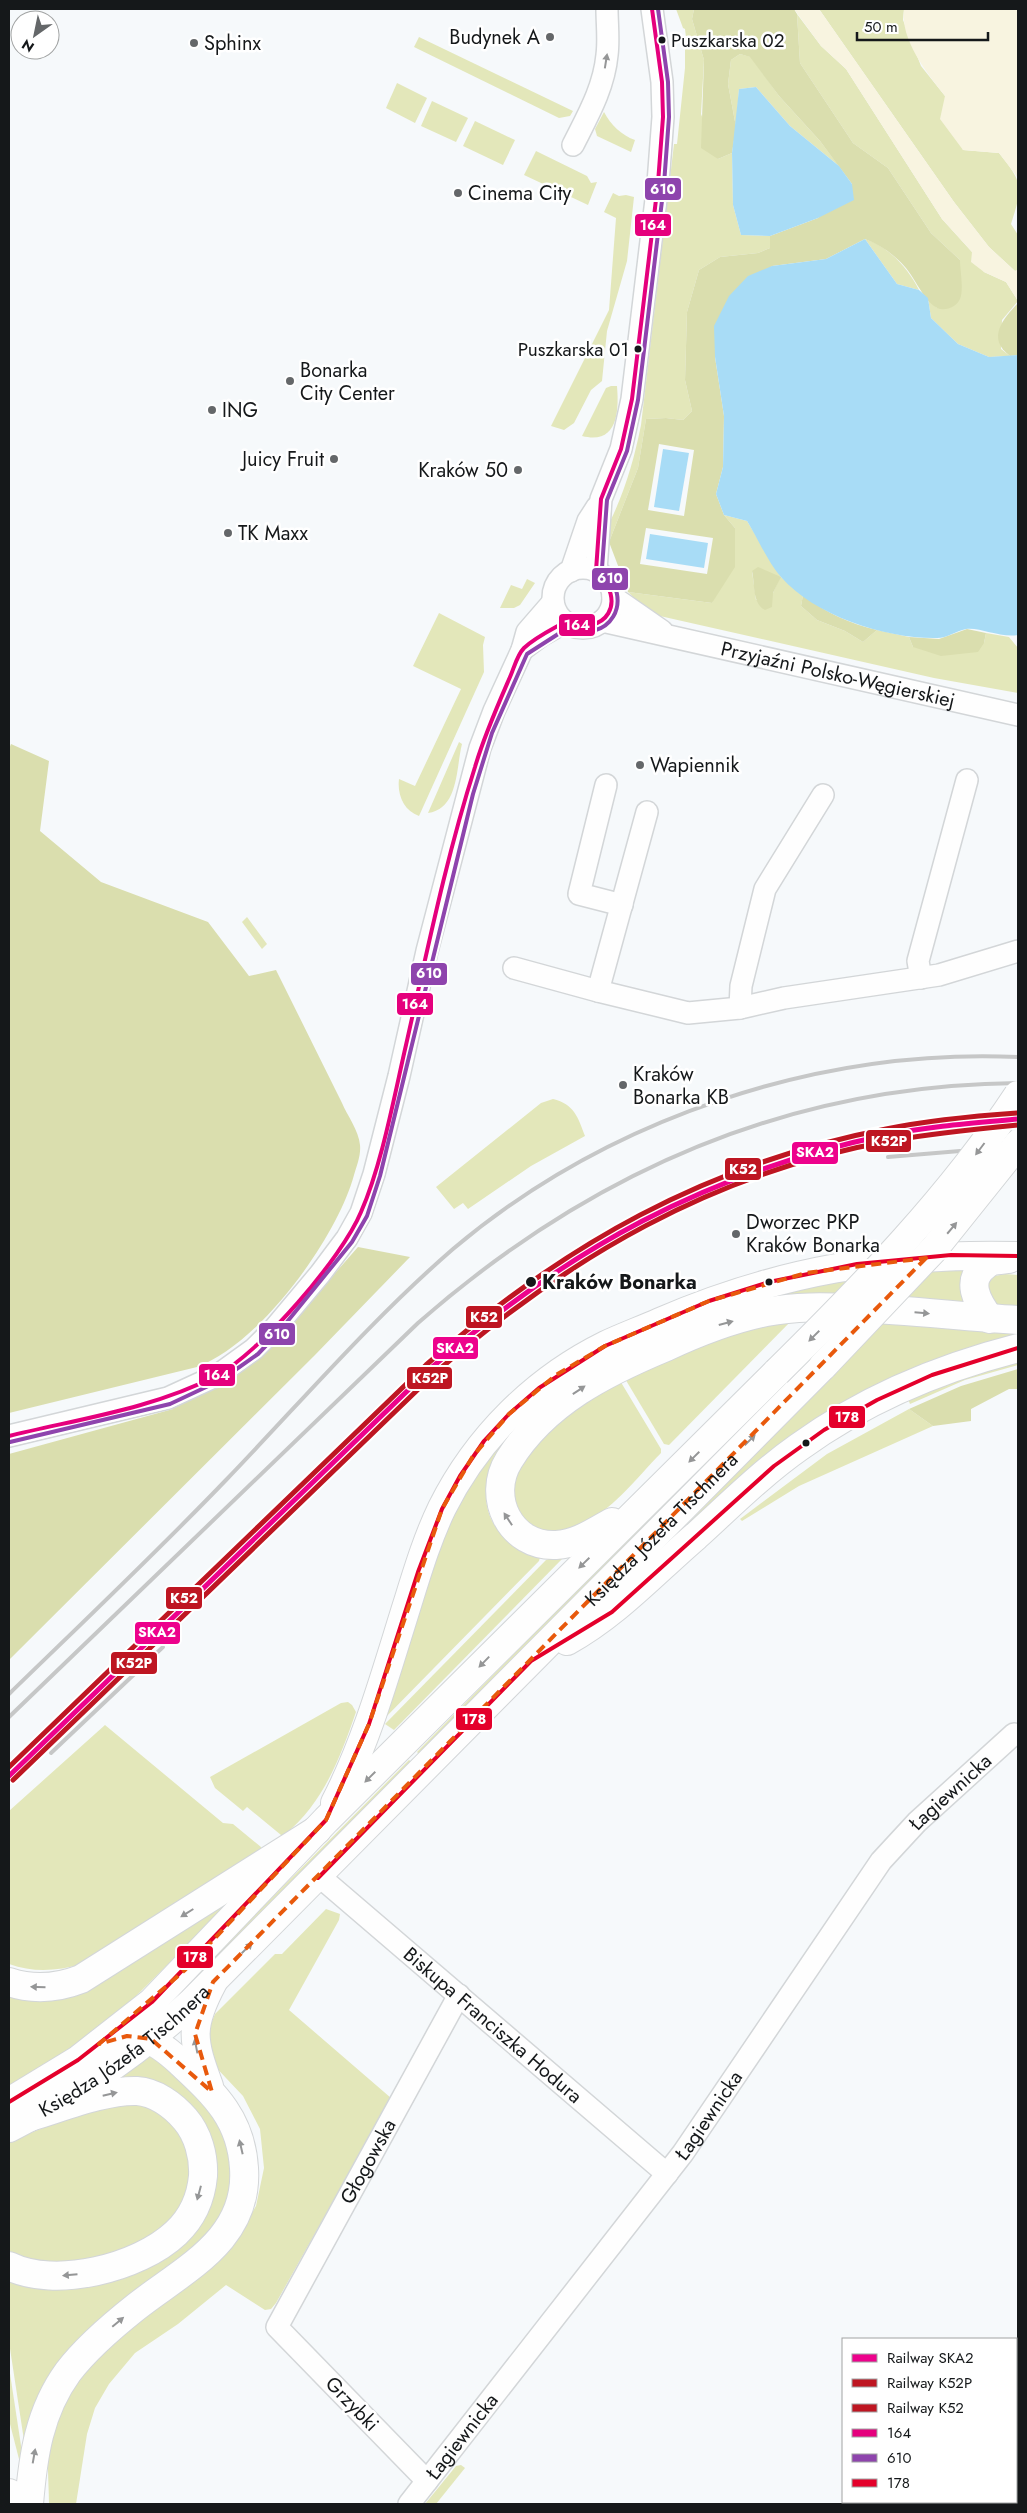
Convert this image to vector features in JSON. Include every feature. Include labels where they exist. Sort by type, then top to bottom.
[{"type":"main road","name":"Księdza Józefa Tischnera","points":[[16,2116],[56,2074],[99,2044],[152,2002],[185,1970],[322,1825],[525,1620],[658,1494],[866,1282],[927,1214],[978,1152],[1018,1095]]},
{"type":"main road","name":"Księdza Józefa Tischnera","points":[[16,2116],[93,2081],[150,2039],[212,1982],[823,1366],[934,1250],[1018,1144]]},
{"type":"main road","points":[[9,1982],[38,1987],[52,1987],[81,1979],[322,1825],[362,1741],[380,1692],[423,1556],[451,1492],[473,1456],[498,1426],[521,1403],[556,1375],[606,1346],[709,1301],[769,1282],[857,1264],[951,1255],[1018,1256]]},
{"type":"main road","points":[[990,1318],[975,1296],[975,1284],[979,1272],[988,1263],[1018,1256]]},
{"type":"main road","points":[[658,1494],[582,1539],[555,1545],[538,1543],[527,1538],[513,1527],[502,1510],[499,1492],[502,1474],[517,1448],[536,1426],[563,1402],[616,1368],[711,1327],[766,1312],[808,1306],[886,1309],[1018,1320]]},
{"type":"main road","points":[[531,1661],[573,1638],[611,1612],[784,1458],[843,1418],[920,1379],[962,1364],[1018,1348]]},
{"type":"main road","points":[[212,1982],[201,2008],[194,2034],[196,2049],[212,2092]]},
{"type":"main road","points":[[29,2504],[33,2460],[39,2430],[48,2408],[69,2372],[101,2336],[137,2306],[180,2276],[218,2243],[236,2217],[243,2195],[243,2157],[240,2139],[232,2121],[212,2092],[168,2051],[150,2039],[127,2036],[99,2044]]},
{"type":"main road","points":[[9,2266],[25,2273],[70,2275],[99,2270],[141,2255],[164,2242],[183,2226],[194,2209],[202,2180],[203,2160],[192,2130],[172,2107],[152,2095],[136,2091],[110,2094],[16,2116]]},
{"type":"main road","points":[[9,2493],[12,2504]]},
{"type":"street","points":[[573,145],[592,108],[602,80],[607,53],[607,9]]},
{"type":"street","points":[[571,571],[588,521],[601,500],[621,449],[629,416],[658,183],[663,117],[662,82],[652,9]]},
{"type":"street","points":[[596,571],[601,500]]},
{"type":"street","points":[[9,1436],[168,1398],[218,1375],[248,1354],[270,1333],[314,1282],[347,1238],[361,1213],[374,1174],[399,1076],[427,950],[475,764],[494,711],[531,626],[553,602],[556,586],[560,580],[571,571],[583,568],[596,571],[608,582],[613,597],[610,610],[602,621],[580,628],[565,622],[559,616],[553,602]]},
{"type":"street","name":"Przyjaźni Polsko-Węgierskiej","points":[[613,597],[666,634]]},
{"type":"street","name":"Przyjaźni Polsko-Węgierskiej","points":[[602,621],[666,634],[699,644],[1016,716]]},
{"type":"street","points":[[522,650],[565,622]]},
{"type":"street","points":[[922,978],[918,961],[966,780]]},
{"type":"street","points":[[606,785],[579,894],[622,905]]},
{"type":"street","points":[[740,1008],[741,986],[765,889],[823,795]]},
{"type":"street","points":[[598,991],[647,812]]},
{"type":"street","points":[[514,968],[598,991],[688,1012],[740,1008],[784,998],[939,975],[1018,951]]},
{"type":"street","name":"Łagiewnicka","points":[[409,2504],[668,2174],[881,1861],[917,1822],[1014,1734]]},
{"type":"street","name":"Biskupa Franciszka Hodura","points":[[319,1876],[668,2174]]},
{"type":"street","name":"Głogowska","points":[[277,2327],[459,1996]]},
{"type":"street","name":"Grzybki","points":[[277,2327],[427,2481]]},
{"type":"highlighted area","points":[[926,1258],[213,1982],[195,2034],[212,2092],[151,2039],[127,2036],[99,2044],[185,1970],[326,1820],[369,1724],[442,1509],[473,1456],[509,1414],[556,1375],[605,1346],[709,1301],[806,1273]]},
{"type":"green space","points":[[676,9],[694,9],[692,19],[704,60],[701,114],[718,159],[732,153],[733,205],[741,235],[770,236],[770,248],[758,253],[720,257],[699,270],[687,312],[685,380],[692,411],[683,420],[666,418],[646,419],[638,468],[609,542],[602,537],[626,482],[641,425],[674,144],[677,144],[685,68],[685,46],[687,46],[685,29]]},
{"type":"green space","points":[[694,9],[794,9],[797,14],[800,63],[853,143],[888,168],[931,233],[960,260],[962,285],[960,299],[956,304],[947,309],[937,308],[926,298],[909,272],[898,260],[879,246],[865,239],[826,259],[772,266],[715,357],[724,416],[723,467],[716,494],[724,515],[735,528],[735,567],[712,603],[628,592],[609,542],[638,468],[646,419],[666,418],[683,420],[692,411],[685,380],[687,312],[699,270],[720,257],[758,253],[770,248],[770,236],[818,218],[852,184],[820,141],[779,96],[750,57],[740,54],[731,60],[728,84],[736,127],[732,153],[718,159],[701,148],[704,60],[692,19]],"holes":[[[659,444],[694,450],[684,516],[648,510]],[[646,528],[713,538],[707,574],[640,564]]]},
{"type":"green space","points":[[819,9],[904,9],[903,20],[921,66],[945,96],[963,150],[999,153],[1017,179],[1018,201],[1011,224],[1018,235],[1018,270],[1015,271],[989,247],[954,202]]},
{"type":"green space","points":[[797,14],[821,46],[846,69],[942,219],[972,252],[984,272],[1006,282],[1018,301],[1002,320],[1001,349],[1010,356],[989,357],[958,344],[931,318],[928,298],[937,308],[960,260],[931,233],[888,168],[853,143],[800,63]]},
{"type":"green space","points":[[419,37],[573,111],[570,116],[559,118],[414,47]]},
{"type":"green space","points":[[740,54],[751,57],[779,96],[820,141],[839,166],[790,126],[756,87],[739,89],[736,127],[728,84],[731,60]]},
{"type":"green space","points":[[397,83],[427,98],[415,123],[386,108]]},
{"type":"green space","points":[[432,101],[468,118],[456,142],[421,126]]},
{"type":"green space","points":[[604,112],[617,129],[635,140],[631,152],[597,136],[595,129]]},
{"type":"green space","points":[[475,121],[515,140],[503,165],[463,146]]},
{"type":"green space","points":[[536,151],[587,176],[591,183],[597,182],[588,205],[524,175]]},
{"type":"green space","points":[[613,193],[619,196],[634,197],[627,261],[607,331],[602,381],[591,390],[574,423],[564,430],[551,426],[609,310],[616,218],[604,212]]},
{"type":"green space","points":[[865,239],[882,247],[897,259],[919,290],[897,284]]},
{"type":"green space","points":[[1018,303],[1018,355],[1010,356],[999,342],[999,329]]},
{"type":"green space","points":[[617,386],[617,406],[614,424],[603,436],[582,436],[606,388]]},
{"type":"green space","points":[[724,515],[747,521],[781,577],[803,595],[801,606],[817,620],[845,631],[863,642],[877,630],[909,637],[913,647],[984,643],[986,633],[1009,637],[1018,648],[1018,693],[934,678],[651,614],[628,592],[712,603],[735,528]],"holes":[[[752,571],[780,577],[773,593],[756,600]]]},
{"type":"green space","points":[[758,567],[781,577],[773,593],[772,607],[765,610],[758,603],[755,593],[752,571]]},
{"type":"green space","points":[[527,579],[535,583],[520,605],[514,608],[500,608],[511,585],[522,589]]},
{"type":"green space","points":[[803,595],[838,617],[877,630],[863,642],[845,631],[817,620],[801,606]]},
{"type":"green space","points":[[439,613],[485,637],[483,645],[484,672],[419,816],[409,810],[403,802],[399,791],[399,779],[415,786],[461,689],[413,666]]},
{"type":"green space","points":[[967,629],[986,633],[984,643],[978,652],[941,656],[913,647],[909,637],[939,639]]},
{"type":"green space","points":[[459,742],[462,744],[457,775],[451,795],[446,804],[438,810],[428,813]]},
{"type":"green space","points":[[11,744],[49,761],[40,831],[101,882],[208,922],[249,976],[276,970],[355,1129],[360,1149],[345,1200],[313,1257],[293,1286],[270,1313],[246,1336],[221,1355],[197,1367],[9,1413],[9,749]]},
{"type":"green space","points":[[247,917],[267,944],[262,949],[242,922]]},
{"type":"green space","points":[[553,1099],[571,1108],[585,1136],[531,1166],[468,1209],[463,1203],[454,1209],[436,1187],[541,1103]]},
{"type":"green space","points":[[358,1247],[410,1257],[314,1356],[9,1660],[9,1454],[173,1409],[173,1406],[201,1393],[228,1377],[252,1359],[296,1317]]},
{"type":"green space","points":[[967,1264],[967,1304],[864,1299],[633,1344],[811,1283]]},
{"type":"green space","points":[[1005,1274],[1018,1275],[1018,1311],[995,1307],[987,1284],[995,1276]]},
{"type":"green space","points":[[795,1317],[669,1445],[664,1444],[624,1377],[746,1327]]},
{"type":"green space","points":[[888,1318],[1018,1327],[1018,1335],[941,1358],[659,1553]]},
{"type":"green space","points":[[1018,1357],[1018,1365],[965,1380],[910,1404],[908,1399]]},
{"type":"green space","points":[[1018,1369],[1018,1389],[1009,1389],[971,1409],[971,1421],[933,1426],[909,1409],[961,1386]]},
{"type":"green space","points":[[619,1379],[661,1449],[661,1453],[611,1505],[580,1525],[564,1530],[546,1530],[544,1534],[520,1520],[509,1488],[536,1438]]},
{"type":"green space","points":[[782,1382],[786,1386],[421,1756],[417,1752]]},
{"type":"green space","points":[[909,1409],[933,1426],[799,1486],[742,1521],[740,1519],[827,1454]]},
{"type":"green space","points":[[515,1423],[512,1432],[495,1455],[491,1464],[486,1484],[487,1505],[494,1524],[500,1532],[540,1557],[539,1561],[383,1720],[432,1561],[470,1479]]},
{"type":"green space","points":[[563,1558],[394,1730],[385,1724],[546,1560]]},
{"type":"green space","points":[[348,1702],[356,1712],[329,1779],[320,1795],[298,1823],[284,1835],[281,1835],[247,1807],[243,1811],[215,1788],[210,1777],[341,1703]]},
{"type":"green space","points":[[105,1725],[223,1823],[233,1824],[261,1847],[261,1850],[82,1964],[64,1968],[36,1970],[9,1964],[9,1811]]},
{"type":"green space","points":[[409,1760],[413,1763],[170,2008],[166,2004]]},
{"type":"green space","points":[[238,1895],[135,1997],[139,2001],[9,2091],[9,1992],[22,1994]]},
{"type":"green space","points":[[326,1909],[340,1914],[339,1920],[289,2010],[391,2098],[271,2309],[265,2310],[226,2285],[178,2324],[135,2353],[109,2384],[95,2408],[87,2434],[76,2504],[49,2504],[48,2460],[50,2435],[58,2411],[72,2388],[105,2347],[238,2236],[256,2206],[264,2168],[260,2129],[243,2096],[209,2060],[208,2031],[215,2014],[275,1954],[282,1954]]},
{"type":"green space","points":[[146,2055],[154,2056],[202,2100],[222,2127],[232,2164],[229,2197],[215,2230],[125,2303],[25,2447],[9,2342],[9,2277],[162,2256],[212,2153],[115,2080]]},
{"type":"green space","points":[[132,2100],[177,2120],[196,2180],[163,2235],[75,2266],[22,2261],[9,2250],[9,2141],[109,2103]]},
{"type":"green space","points":[[9,2367],[22,2452],[20,2463],[9,2420]]},
{"type":"green space","points":[[461,2465],[465,2468],[436,2504],[425,2504],[456,2466]]},
{"type":"sand","points":[[794,9],[819,9],[954,202],[989,247],[1015,271],[1018,270],[1018,301],[1006,282],[984,272],[971,262],[972,252],[942,219],[846,69],[821,46]]},
{"type":"sand","points":[[904,9],[1018,9],[1018,178],[999,153],[963,150],[940,119],[945,96],[923,67],[910,44],[904,21]]},
{"type":"water","points":[[756,87],[790,126],[839,166],[852,184],[854,200],[818,218],[770,236],[741,235],[733,205],[732,153],[739,89]]},
{"type":"water","points":[[865,239],[897,284],[919,290],[928,298],[931,318],[958,344],[989,357],[1018,355],[1018,635],[1011,636],[966,629],[941,638],[917,637],[874,629],[832,614],[795,591],[781,577],[747,521],[724,515],[716,494],[723,467],[724,416],[715,357],[714,326],[729,296],[748,276],[772,266],[826,259]]},
{"type":"water","points":[[663,449],[689,453],[679,511],[654,507]]},
{"type":"water","points":[[650,534],[708,543],[704,568],[646,559]]},
{"type":"railway","points":[[9,1694],[200,1507],[393,1304],[453,1249],[513,1203],[578,1163],[646,1129],[718,1101],[792,1080],[867,1065],[942,1057],[1018,1057]]},
{"type":"railway","points":[[9,1717],[418,1323],[484,1269],[552,1222],[623,1181],[696,1147],[772,1120],[851,1100],[933,1088],[1018,1083]]},
{"type":"railway","points":[[888,1157],[960,1151],[1018,1150]]},
{"type":"railway","points":[[51,1753],[163,1647]]},
{"type":"rail line","name":"K52","points":[[9,1767],[426,1365],[530,1282],[584,1247],[640,1215],[697,1187],[757,1164],[820,1144],[886,1129],[968,1117],[1017,1113]]},
{"type":"rail line","name":"SKA2","points":[[9,1776],[430,1369],[482,1326],[534,1287],[587,1252],[642,1221],[699,1194],[758,1171],[820,1151],[903,1132],[1018,1119]]},
{"type":"rail line","name":"K52P","points":[[13,1780],[434,1374],[485,1332],[537,1293],[590,1257],[646,1226],[703,1198],[763,1174],[825,1155],[890,1141],[938,1133],[1018,1125]]},
{"type":"transit line","name":"164","points":[[9,1436],[141,1405],[192,1387],[216,1376],[255,1347],[298,1303],[337,1254],[361,1212],[375,1173],[387,1130],[429,940],[455,836],[479,755],[496,710],[524,648],[565,622],[592,625],[602,620],[608,613],[611,604],[611,594],[606,582],[596,571],[601,499],[621,449],[632,399],[658,183],[663,117],[662,82],[652,9]]},
{"type":"transit line","name":"610","points":[[10,1442],[170,1404],[221,1380],[258,1354],[278,1333],[352,1242],[367,1216],[380,1176],[473,794],[492,733],[527,654],[566,629],[582,632],[595,630],[606,625],[613,616],[617,606],[617,594],[612,581],[602,568],[607,500],[627,451],[638,400],[664,184],[669,117],[668,82],[658,9]]},
{"type":"transit line","name":"178","points":[[9,2102],[78,2060],[152,2002],[326,1820],[369,1724],[418,1572],[442,1509],[460,1476],[484,1441],[509,1414],[539,1388],[605,1346],[709,1301],[769,1282],[857,1264],[951,1255],[1018,1256]]},
{"type":"transit line","name":"178","points":[[318,1878],[531,1661],[612,1612],[774,1466],[824,1430],[877,1400],[932,1375],[1018,1348]]},
{"type":"place","name":"Budynek A","points":[[550,37]]},
{"type":"place","name":"Puszkarska 02","points":[[662,40]]},
{"type":"place","name":"Sphinx","points":[[194,43]]},
{"type":"place","name":"Cinema City","points":[[458,193]]},
{"type":"place","name":"Puszkarska 01","points":[[638,349]]},
{"type":"place","name":"Bonarka City Center","points":[[290,381]]},
{"type":"place","name":"ING","points":[[212,410]]},
{"type":"place","name":"Juicy Fruit","points":[[334,459]]},
{"type":"place","name":"Kraków 50","points":[[518,470]]},
{"type":"place","name":"TK Maxx","points":[[228,533]]},
{"type":"place","name":"Wapiennik","points":[[640,765]]},
{"type":"place","name":"Kraków Bonarka KB","points":[[623,1085]]},
{"type":"place","name":"Dworzec PKP Kraków Bonarka","points":[[736,1234]]},
{"type":"place","name":"Kraków Bonarka","points":[[531,1282]]}]
